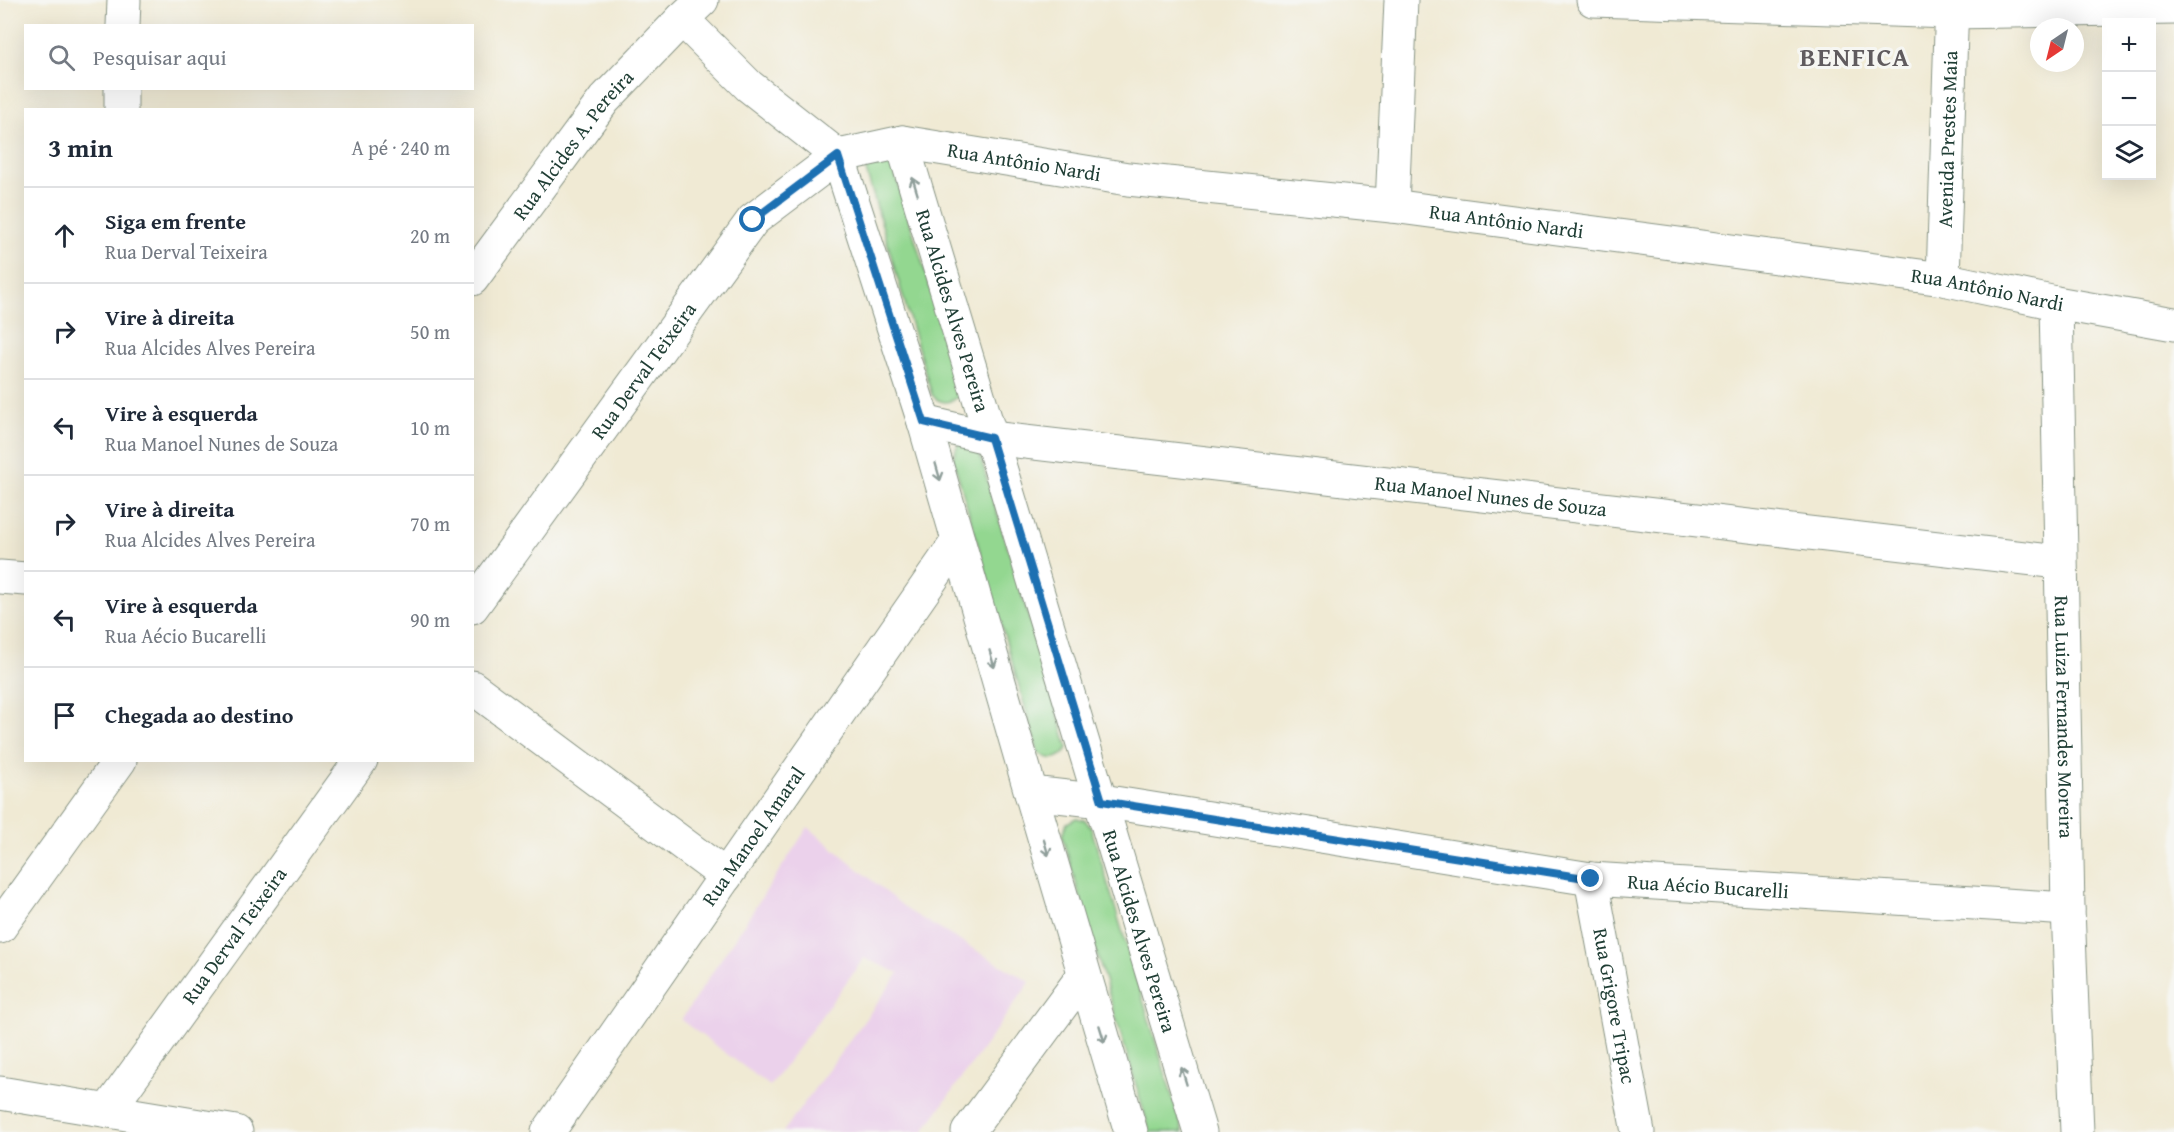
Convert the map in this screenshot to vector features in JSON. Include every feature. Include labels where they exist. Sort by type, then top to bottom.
[{"type":"street","points":[[123,24],[124,0]]},
{"type":"street","points":[[1392,206],[1401,0]]},
{"type":"street","points":[[1593,0],[2174,8]]},
{"type":"street","name":"Avenida Prestes Maia","points":[[1943,279],[1952,6]]},
{"type":"street","points":[[692,9],[749,86],[838,156],[924,422],[1030,793],[1131,1132]]},
{"type":"street","name":"Rua Alcides A. Pereira","points":[[474,276],[604,100],[692,9]]},
{"type":"street","points":[[121,90],[121,108]]},
{"type":"street","name":"Rua Antônio Nardi","points":[[838,156],[902,142],[1128,179],[1392,206],[1943,279],[2056,303],[2174,324]]},
{"type":"street","name":"Rua Alcides Alves Pereira","points":[[902,142],[1200,1132]]},
{"type":"street","name":"Rua Derval Teixeira","points":[[474,604],[753,220],[838,156]]},
{"type":"street","name":"Rua Luiza Fernandes Moreira","points":[[2056,303],[2068,909],[2077,1132]]},
{"type":"street","name":"Rua Manoel Nunes de Souza","points":[[924,422],[991,438],[2060,562]]},
{"type":"street","name":"Rua Manoel Amaral","points":[[548,1132],[958,541]]},
{"type":"street","points":[[0,577],[24,579]]},
{"type":"street","points":[[474,688],[726,876]]},
{"type":"street","points":[[0,927],[119,762]]},
{"type":"street","name":"Rua Derval Teixeira","points":[[109,1109],[360,762]]},
{"type":"street","name":"Rua Aécio Bucarelli","points":[[1030,793],[1102,801],[1591,879],[2068,909]]},
{"type":"street","name":"Rua Grigore Tripac","points":[[1591,879],[1638,1132]]},
{"type":"street","points":[[968,1132],[1084,975]]},
{"type":"street","points":[[0,1093],[109,1109],[236,1132]]},
{"type":"shaded area","points":[[808,827],[909,911],[1030,982],[923,1132],[783,1132],[899,973],[864,958],[770,1086],[681,1020]]},
{"type":"green space","points":[[888,151],[962,392],[948,402],[940,401],[932,395],[865,167]]},
{"type":"green space","points":[[976,443],[1068,748],[1058,757],[1046,757],[1038,752],[953,458],[958,444]]},
{"type":"green space","points":[[1076,818],[1085,820],[1091,828],[1183,1132],[1150,1132],[1062,836],[1067,823]]},
{"type":"district","name":"BENFICA","points":[[1855,57]]},
{"type":"route","points":[[753,220],[838,156],[924,422],[991,438],[1102,801],[1591,879]]}]
